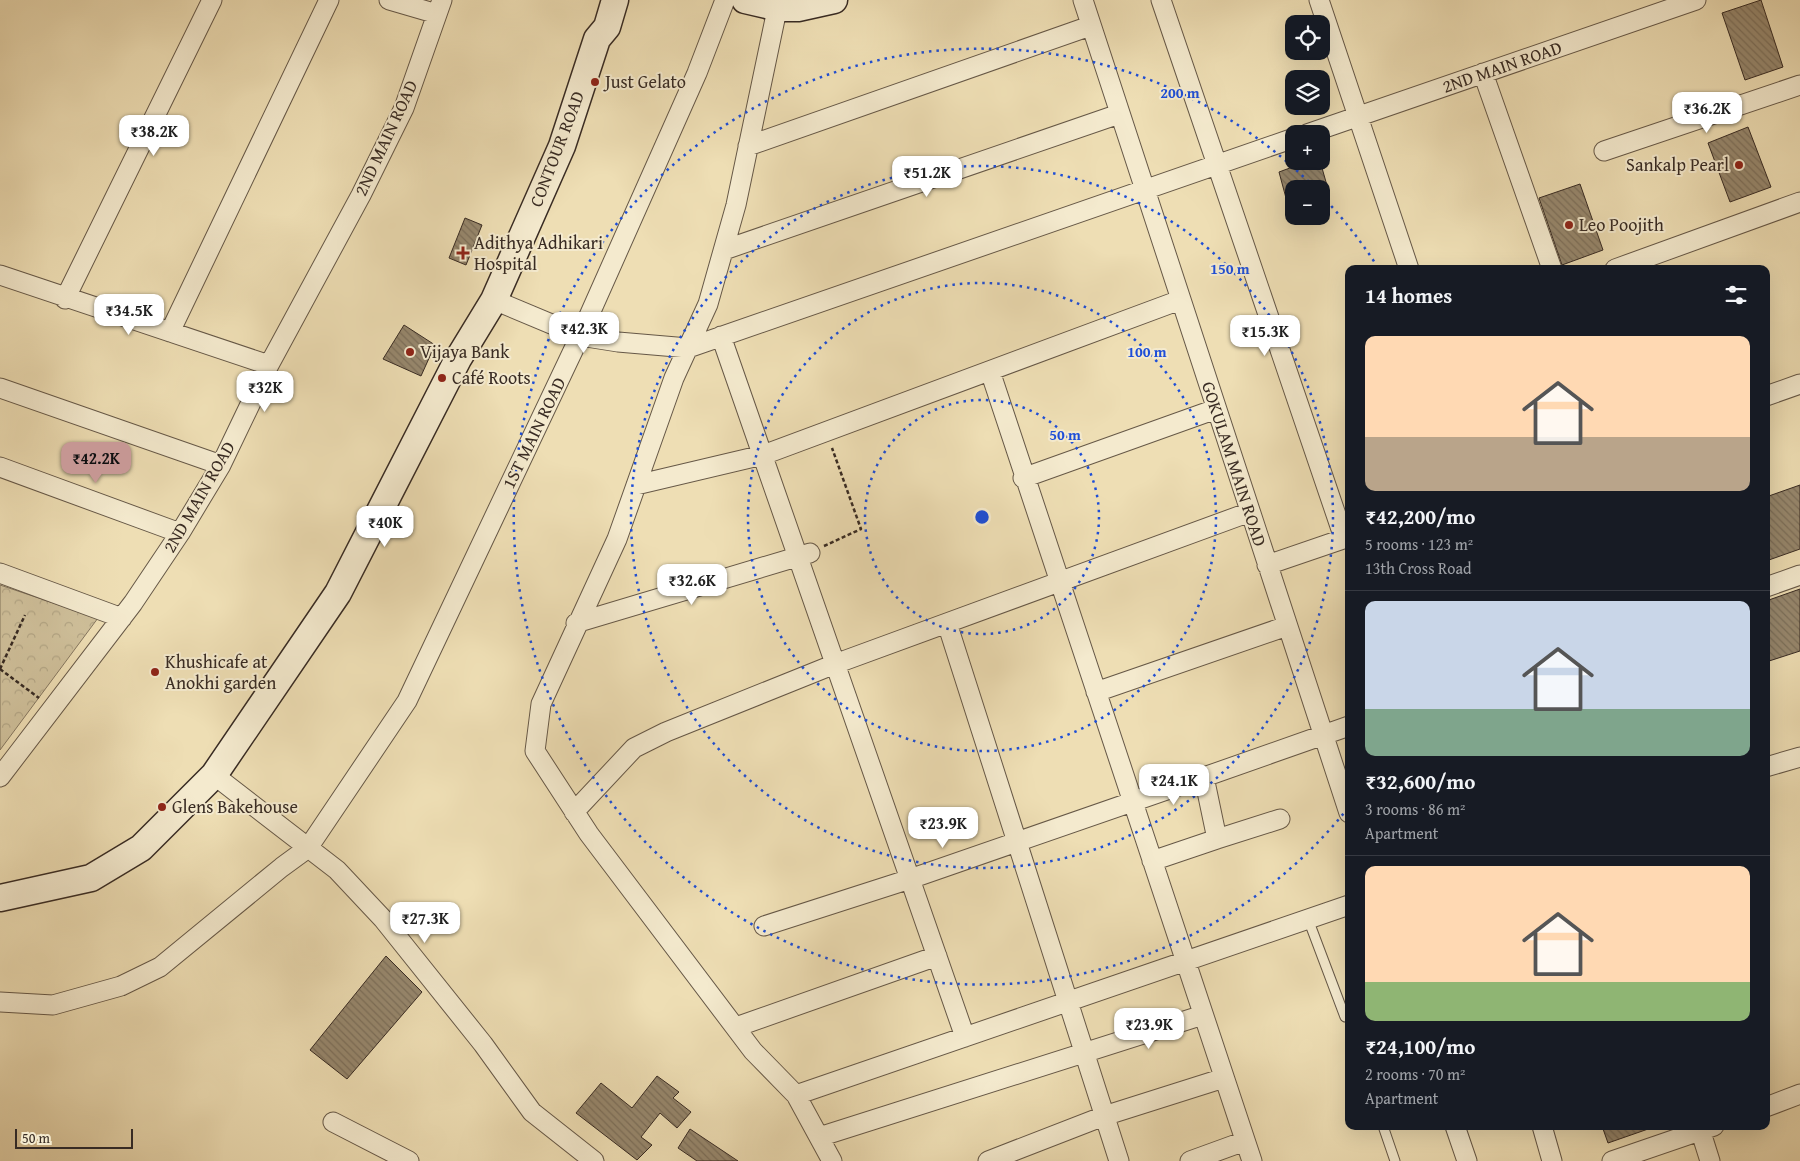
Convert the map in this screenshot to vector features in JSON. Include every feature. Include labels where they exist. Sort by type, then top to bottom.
[{"type":"main road","points":[[597,39],[595,24],[601,0]]},
{"type":"main road","name":"CONTOUR ROAD","points":[[0,898],[91,878],[141,848],[214,775],[338,593],[458,359],[494,300],[562,146],[597,39],[607,27],[614,0]]},
{"type":"main road","points":[[745,0],[798,8],[834,0]]},
{"type":"street","points":[[65,299],[212,0]]},
{"type":"street","points":[[170,332],[329,0]]},
{"type":"street","points":[[389,0],[440,7]]},
{"type":"street","name":"1ST MAIN ROAD","points":[[308,848],[407,701],[580,336],[697,73],[725,0]]},
{"type":"street","name":"GOKULAM MAIN ROAD","points":[[1083,0],[1345,801]]},
{"type":"street","points":[[1161,0],[1345,535]]},
{"type":"street","points":[[1319,0],[1408,265]]},
{"type":"street","name":"2ND MAIN ROAD","points":[[1330,126],[1696,0]]},
{"type":"street","points":[[779,4],[736,205],[708,304],[674,378],[616,539],[576,623],[541,704],[535,751],[574,812],[754,1051],[796,1096],[832,1161]]},
{"type":"street","name":"2ND MAIN ROAD","points":[[0,777],[122,618],[180,533],[221,465],[269,366],[361,195],[404,108],[440,7]]},
{"type":"street","points":[[748,146],[1090,26]]},
{"type":"street","points":[[1483,73],[1551,265]]},
{"type":"street","points":[[1604,151],[1800,85]]},
{"type":"street","points":[[724,250],[1119,114]]},
{"type":"street","points":[[494,300],[580,336],[618,342],[688,348],[1285,141]]},
{"type":"street","points":[[1626,265],[1800,202]]},
{"type":"street","points":[[0,275],[65,299],[269,366]]},
{"type":"street","points":[[636,485],[763,455],[828,435],[990,371],[1180,300]]},
{"type":"street","points":[[721,336],[763,455],[804,555],[835,664],[965,1037]]},
{"type":"street","points":[[990,371],[1023,478],[1060,582],[1252,1161]]},
{"type":"street","points":[[1770,395],[1800,384]]},
{"type":"street","points":[[0,388],[221,465]]},
{"type":"street","points":[[1023,478],[1216,409]]},
{"type":"street","points":[[0,467],[180,533]]},
{"type":"street","points":[[574,812],[634,748],[666,732],[835,664],[1250,512]]},
{"type":"street","points":[[1267,565],[1345,538]]},
{"type":"street","points":[[576,623],[804,555]]},
{"type":"street","points":[[0,573],[122,618]]},
{"type":"street","points":[[1770,586],[1800,576]]},
{"type":"street","points":[[947,623],[1119,1161]]},
{"type":"street","points":[[1096,692],[1287,626]]},
{"type":"street","points":[[764,926],[1133,803],[1345,727]]},
{"type":"street","points":[[1770,766],[1799,759]]},
{"type":"street","points":[[214,775],[337,870],[383,919],[483,1044],[532,1112],[594,1161]]},
{"type":"street","points":[[1204,777],[1217,839]]},
{"type":"street","points":[[1152,861],[1280,819]]},
{"type":"street","points":[[0,1002],[53,1005],[121,986],[160,967],[282,866],[308,848]]},
{"type":"street","points":[[796,1096],[1345,906]]},
{"type":"street","points":[[736,1027],[937,956]]},
{"type":"street","points":[[819,1137],[1203,1015]]},
{"type":"street","points":[[988,1161],[1104,1116],[1224,1078]]},
{"type":"street","points":[[1770,1105],[1800,1094]]},
{"type":"street","points":[[333,1122],[410,1161]]},
{"type":"street","points":[[1456,1130],[1467,1161]]},
{"type":"street","points":[[1543,1130],[1552,1161]]},
{"type":"street","points":[[1612,1161],[1698,1130]]},
{"type":"street","points":[[1704,1130],[1710,1161]]},
{"type":"street","points":[[1190,1161],[1245,1141]]},
{"type":"lane","points":[[1308,919],[1345,1017]]},
{"type":"lane","points":[[1385,1130],[1395,1161]]},
{"type":"path","points":[[804,555],[861,529],[828,435]]},
{"type":"path","points":[[25,615],[0,669],[39,698]]},
{"type":"green space","points":[[0,585],[98,618],[0,750]]},
{"type":"building","points":[[1761,0],[1783,67],[1745,80],[1722,13]]},
{"type":"building","name":"Sankalp Pearl","points":[[1748,127],[1771,187],[1730,202],[1708,143]]},
{"type":"building","points":[[1285,170],[1323,170],[1325,180],[1285,180],[1285,194],[1279,172]]},
{"type":"building","name":"Leo Poojith","points":[[1580,184],[1603,250],[1562,265],[1539,198]]},
{"type":"building","points":[[465,218],[482,225],[466,265],[449,258]]},
{"type":"building","name":"Vijaya Bank","points":[[404,325],[435,345],[421,376],[383,359]]},
{"type":"building","points":[[1800,485],[1800,549],[1770,560],[1770,496]]},
{"type":"building","points":[[1800,589],[1800,651],[1770,661],[1770,600]]},
{"type":"building","points":[[386,956],[422,992],[347,1079],[310,1050]]},
{"type":"building","points":[[657,1076],[679,1092],[673,1098],[691,1112],[677,1128],[660,1113],[641,1137],[652,1145],[637,1160],[576,1113],[601,1083],[632,1108]]},
{"type":"building","points":[[690,1129],[738,1161],[697,1161],[678,1148]]},
{"type":"building","points":[[1603,1130],[1645,1130],[1608,1143]]},
{"type":"place","name":"Just Gelato","points":[[595,82]]},
{"type":"place","name":"Sankalp Pearl","points":[[1739,165]]},
{"type":"place","name":"Leo Poojith","points":[[1569,225]]},
{"type":"place","name":"Adithya Adhikari Hospital","points":[[463,253]]},
{"type":"place","name":"Vijaya Bank","points":[[410,352]]},
{"type":"place","name":"Café Roots","points":[[442,378]]},
{"type":"place","name":"Khushicafe at Anokhi garden","points":[[155,672]]},
{"type":"place","name":"Glens Bakehouse","points":[[162,807]]}]
